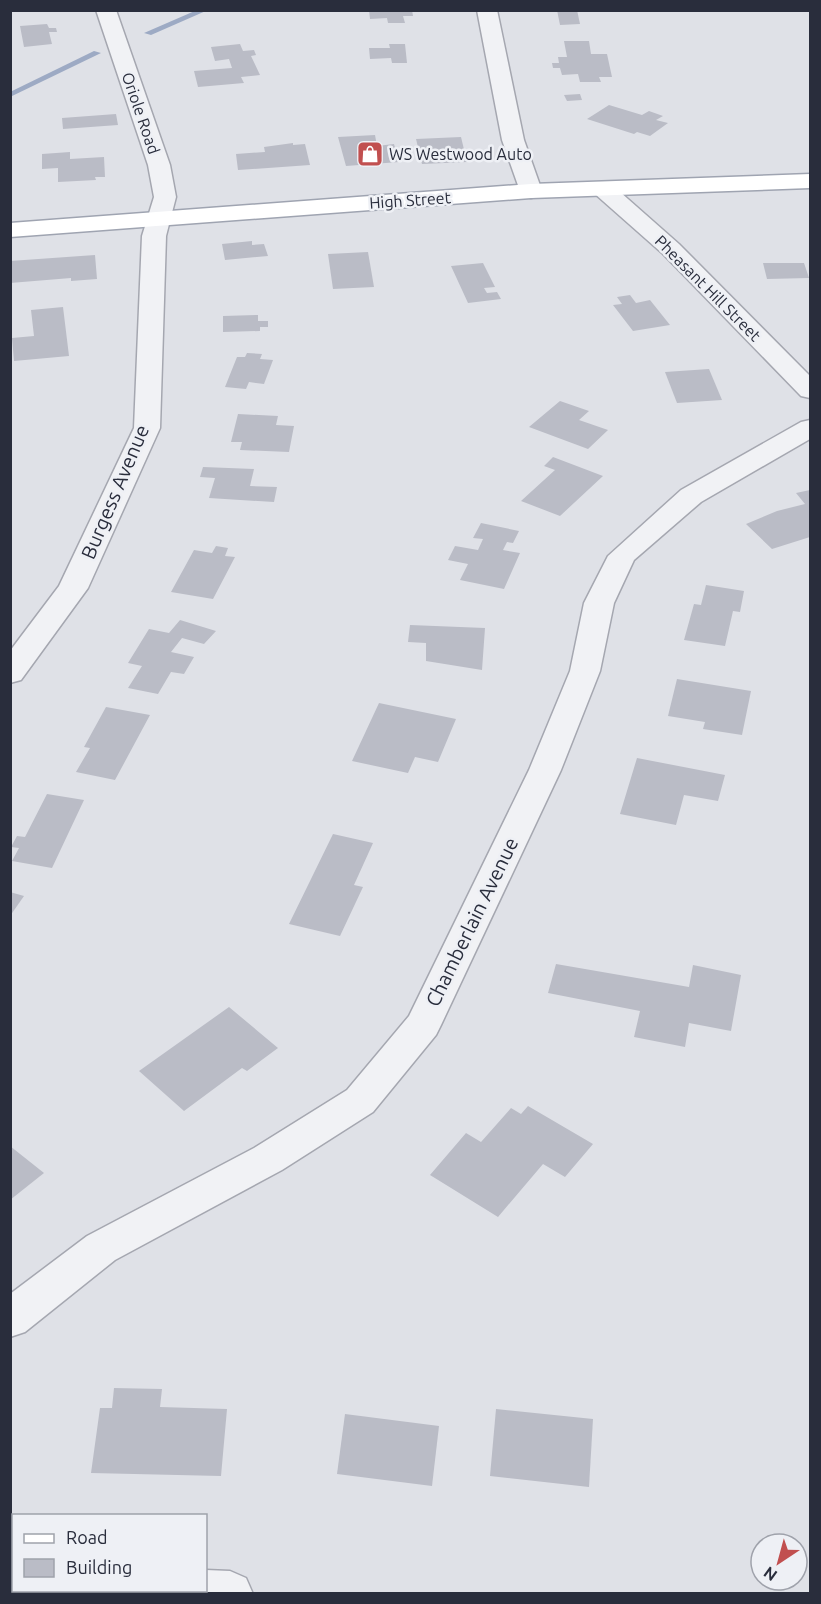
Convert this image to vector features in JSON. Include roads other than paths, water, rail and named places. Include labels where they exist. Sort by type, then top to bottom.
[{"type":"main road","name":"High Street","points":[[10,230],[531,191],[810,181]]},
{"type":"street","name":"Oriole Road","points":[[106,10],[159,165],[165,197],[161,218]]},
{"type":"street","points":[[487,10],[513,140],[531,191]]},
{"type":"street","name":"Pheasant Hill Street","points":[[603,189],[670,249],[810,390]]},
{"type":"street","name":"Burgess Avenue","points":[[10,673],[74,588],[147,428],[154,236],[161,218]]},
{"type":"street","name":"Chamberlain Avenue","points":[[10,1319],[101,1248],[268,1159],[360,1101],[423,1025],[545,770],[585,671],[599,603],[622,556],[691,496],[810,428]]},
{"type":"street","points":[[207,1592],[230,1593]]},
{"type":"waterway","points":[[148,33],[205,10]]},
{"type":"waterway","points":[[10,95],[97,53]]},
{"type":"place","name":"WS Westwood Auto","points":[[370,154]]}]
